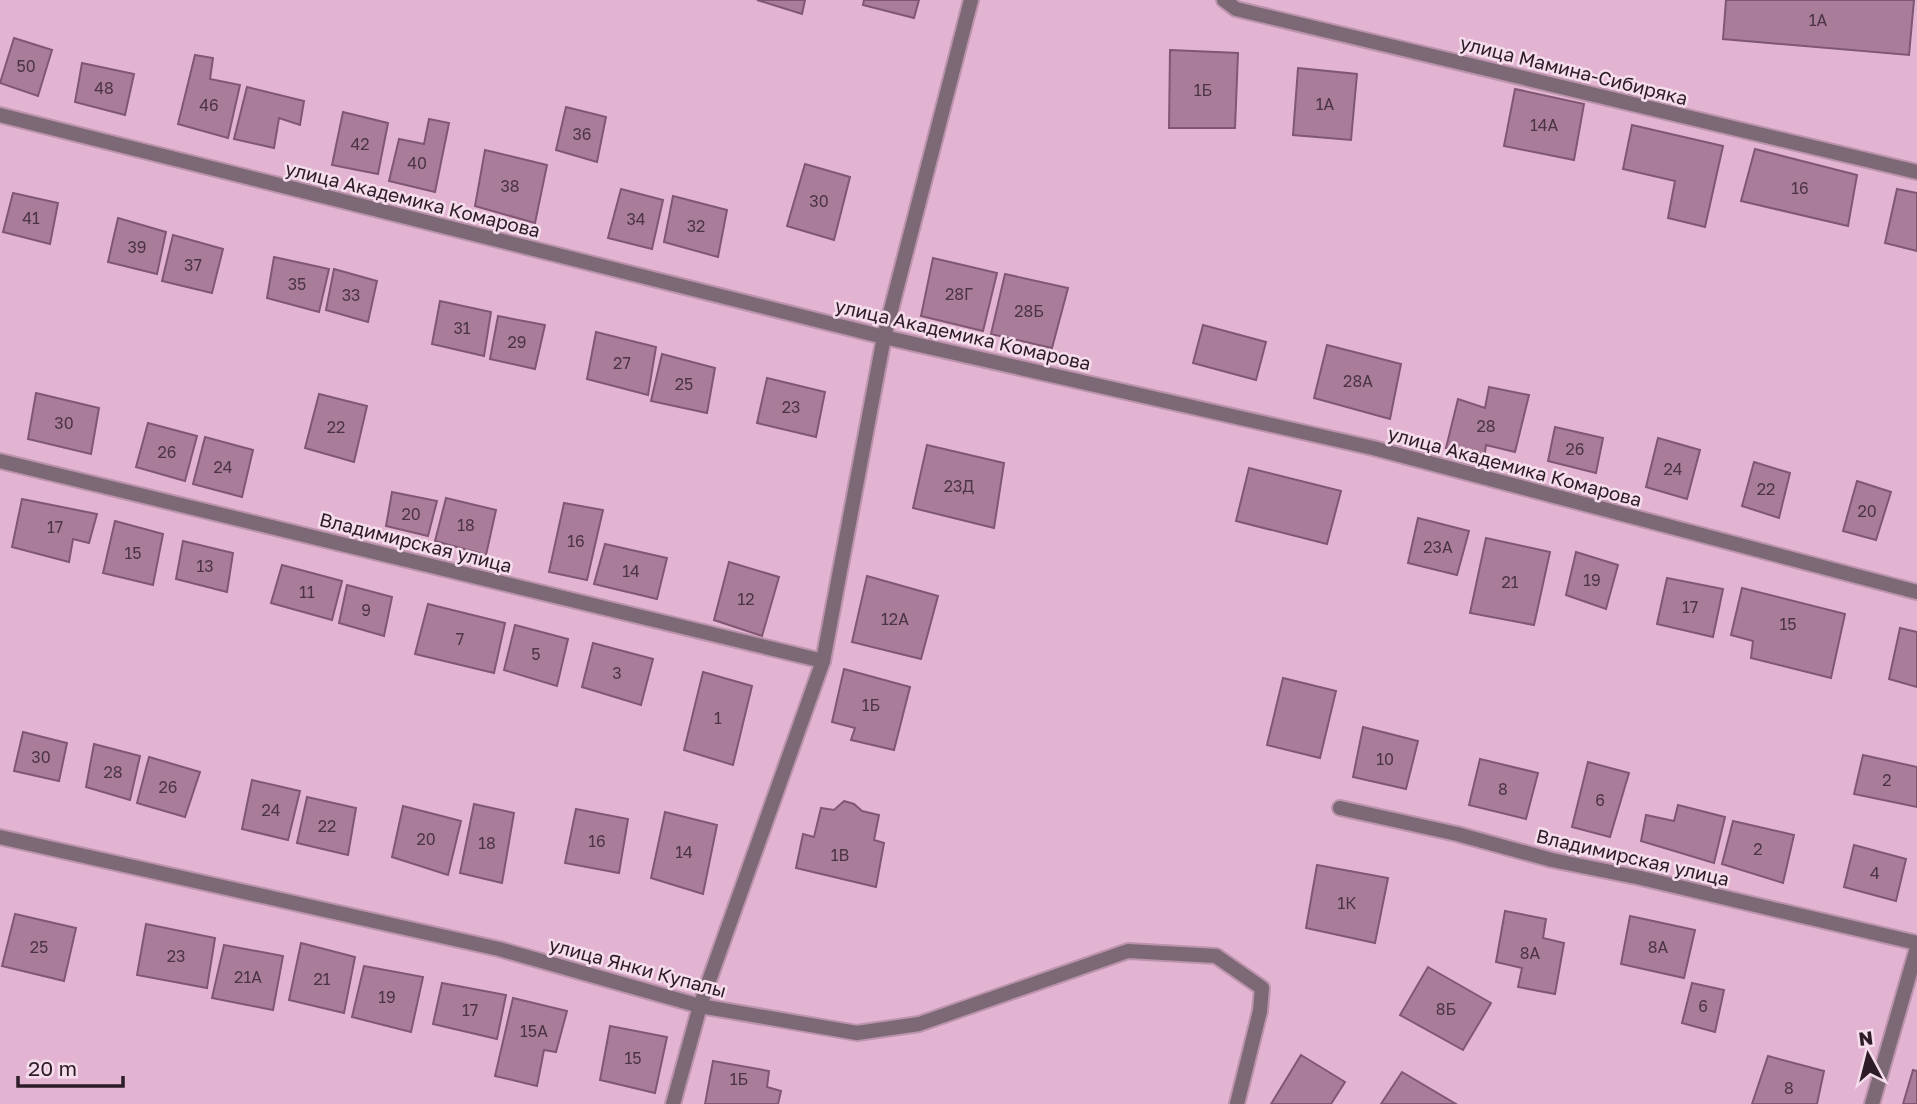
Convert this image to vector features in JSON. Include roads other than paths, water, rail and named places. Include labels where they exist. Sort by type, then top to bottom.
[{"type":"street","points":[[673,1104],[700,1006],[823,661],[884,337],[971,0]]},
{"type":"street","name":"улица Мамина-Сибиряка","points":[[1224,0],[1236,9],[1917,172]]},
{"type":"street","name":"улица Академика Комарова","points":[[0,114],[884,337],[1373,448],[1917,592]]},
{"type":"street","name":"Владимирская улица","points":[[0,461],[823,661]]},
{"type":"street","name":"Владимирская улица","points":[[1340,808],[1917,946]]},
{"type":"street","name":"улица Янки Купалы","points":[[0,836],[499,949],[700,1006],[858,1033],[919,1024],[1128,951],[1216,956],[1262,988],[1260,1011],[1237,1104]]},
{"type":"street","points":[[1872,1104],[1917,946]]}]
